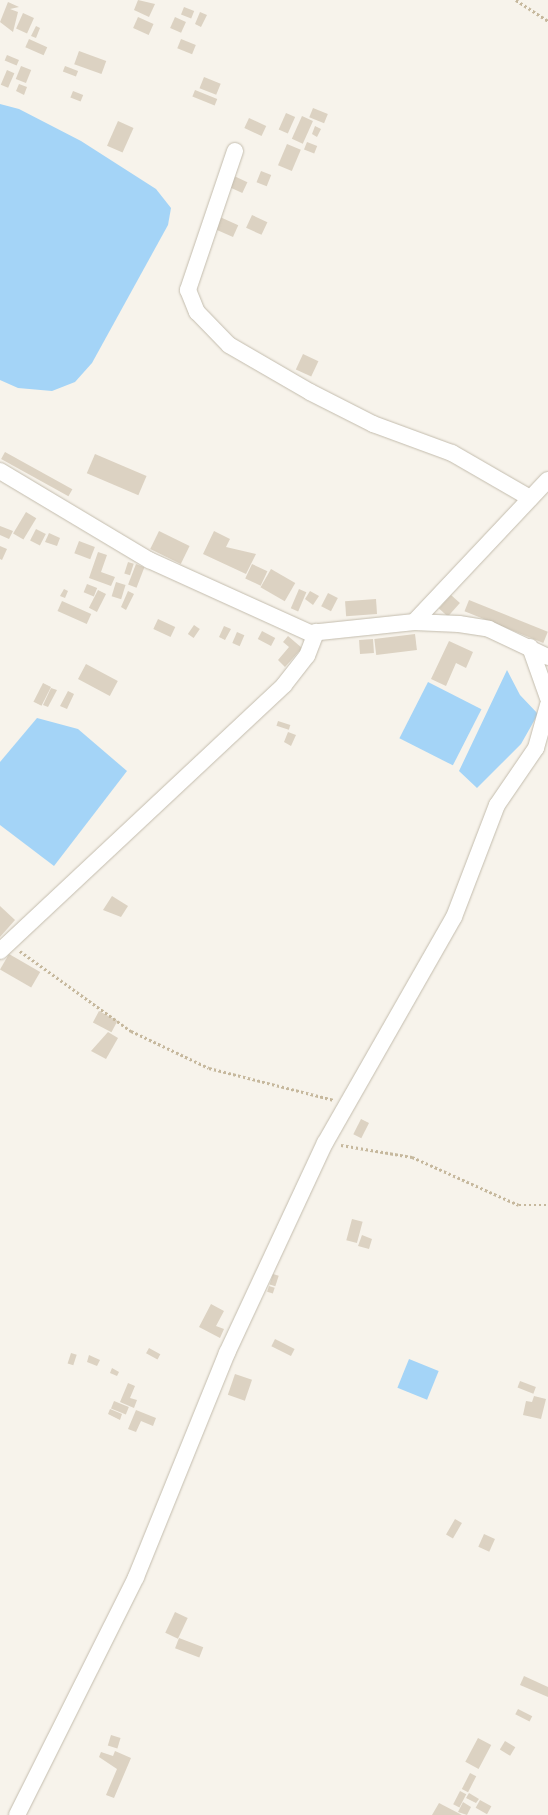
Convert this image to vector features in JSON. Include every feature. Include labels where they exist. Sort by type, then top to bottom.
[{"type":"street","points":[[235,151],[188,290],[197,312],[229,345],[310,392],[373,424],[452,453],[530,498]]},
{"type":"street","points":[[0,471],[149,560],[274,619],[316,632],[414,622],[489,628],[548,657]]},
{"type":"street","points":[[414,622],[548,480]]},
{"type":"street","points":[[5,947],[284,685],[307,656],[316,632]]},
{"type":"street","points":[[530,647],[548,698]]},
{"type":"street","points":[[17,1815],[136,1577],[226,1353],[325,1143],[454,917],[497,805],[536,748],[548,705]]},
{"type":"path","points":[[516,0],[548,21]]},
{"type":"path","points":[[5,947],[131,1031],[209,1068],[347,1103]]},
{"type":"path","points":[[325,1143],[412,1157],[519,1205],[548,1205]]},
{"type":"water","points":[[0,104],[19,109],[81,141],[156,189],[171,208],[168,225],[92,363],[75,382],[52,391],[18,388],[0,380]]},
{"type":"water","points":[[507,670],[520,695],[538,714],[521,744],[477,788],[459,771]]},
{"type":"water","points":[[428,682],[481,709],[453,765],[399,738]]},
{"type":"water","points":[[37,718],[78,729],[127,771],[54,866],[0,825],[0,762]]},
{"type":"water","points":[[409,1359],[439,1371],[427,1400],[397,1388]]},
{"type":"building","points":[[138,0],[155,4],[149,17],[134,10]]},
{"type":"building","points":[[8,2],[19,7],[10,9],[18,12],[13,32],[0,22]]},
{"type":"building","points":[[184,7],[194,11],[191,19],[181,14]]},
{"type":"building","points":[[200,12],[207,15],[201,27],[195,24]]},
{"type":"building","points":[[23,13],[34,18],[27,33],[16,29]]},
{"type":"building","points":[[138,17],[154,24],[149,35],[133,28]]},
{"type":"building","points":[[175,17],[186,22],[181,33],[170,28]]},
{"type":"building","points":[[36,26],[40,28],[36,38],[31,36]]},
{"type":"building","points":[[29,39],[47,47],[44,55],[25,47]]},
{"type":"building","points":[[181,39],[196,45],[192,54],[177,48]]},
{"type":"building","points":[[79,51],[106,61],[101,74],[74,64]]},
{"type":"building","points":[[7,55],[19,60],[17,66],[5,61]]},
{"type":"building","points":[[21,66],[31,70],[26,83],[16,79]]},
{"type":"building","points":[[65,66],[78,71],[76,77],[63,72]]},
{"type":"building","points":[[7,70],[14,73],[8,88],[1,85]]},
{"type":"building","points":[[204,77],[221,84],[216,95],[200,88]]},
{"type":"building","points":[[19,84],[27,87],[24,95],[16,91]]},
{"type":"building","points":[[195,90],[217,99],[215,105],[192,96]]},
{"type":"building","points":[[73,91],[83,95],[81,102],[70,97]]},
{"type":"building","points":[[313,108],[328,114],[324,123],[309,117]]},
{"type":"building","points":[[286,113],[295,117],[288,134],[279,129]]},
{"type":"building","points":[[302,116],[313,121],[303,144],[292,139]]},
{"type":"building","points":[[249,118],[266,126],[262,136],[244,128]]},
{"type":"building","points":[[118,121],[134,128],[123,153],[107,146]]},
{"type":"building","points":[[315,126],[321,129],[317,137],[312,134]]},
{"type":"building","points":[[307,142],[317,146],[314,154],[304,149]]},
{"type":"building","points":[[287,144],[301,150],[292,171],[278,165]]},
{"type":"building","points":[[261,171],[271,175],[267,186],[257,182]]},
{"type":"building","points":[[232,175],[247,182],[242,193],[227,186]]},
{"type":"building","points":[[252,215],[267,222],[261,235],[246,228]]},
{"type":"building","points":[[220,217],[238,225],[233,237],[215,229]]},
{"type":"building","points":[[303,354],[318,361],[311,377],[296,369]]},
{"type":"building","points":[[5,452],[72,489],[68,496],[1,459]]},
{"type":"building","points":[[95,454],[147,476],[138,495],[87,473]]},
{"type":"building","points":[[26,512],[36,518],[23,540],[13,533]]},
{"type":"building","points":[[0,526],[13,531],[9,539],[0,535]]},
{"type":"building","points":[[36,529],[46,534],[40,546],[30,541]]},
{"type":"building","points":[[159,531],[190,546],[181,564],[150,549]]},
{"type":"building","points":[[214,531],[230,539],[226,547],[256,554],[246,574],[203,554]]},
{"type":"building","points":[[49,533],[60,538],[57,546],[45,542]]},
{"type":"building","points":[[79,541],[95,547],[90,559],[74,553]]},
{"type":"building","points":[[0,546],[7,549],[2,560],[0,559]]},
{"type":"building","points":[[98,552],[107,555],[101,572],[115,577],[111,586],[89,578]]},
{"type":"building","points":[[128,562],[134,564],[130,575],[124,573]]},
{"type":"building","points":[[136,564],[144,567],[137,588],[128,585]]},
{"type":"building","points":[[252,564],[267,571],[261,586],[245,579]]},
{"type":"building","points":[[271,569],[295,583],[285,601],[260,587]]},
{"type":"building","points":[[116,582],[126,585],[121,599],[112,596]]},
{"type":"building","points":[[87,584],[97,588],[94,596],[84,592]]},
{"type":"building","points":[[64,589],[68,591],[65,598],[60,596]]},
{"type":"building","points":[[299,589],[306,592],[298,611],[291,608]]},
{"type":"building","points":[[98,590],[106,594],[97,612],[89,608]]},
{"type":"building","points":[[128,591],[134,594],[126,610],[121,607]]},
{"type":"building","points":[[310,591],[319,596],[313,605],[305,599]]},
{"type":"building","points":[[328,593],[338,598],[331,611],[321,606]]},
{"type":"building","points":[[451,595],[460,603],[448,616],[439,608]]},
{"type":"building","points":[[376,599],[377,614],[346,616],[345,601]]},
{"type":"building","points":[[469,600],[548,632],[543,643],[465,611]]},
{"type":"building","points":[[62,601],[91,614],[87,624],[58,611]]},
{"type":"building","points":[[158,619],[175,627],[171,637],[153,629]]},
{"type":"building","points":[[194,625],[200,629],[194,638],[188,634]]},
{"type":"building","points":[[224,626],[231,629],[225,640],[219,637]]},
{"type":"building","points":[[262,631],[275,638],[271,646],[258,639]]},
{"type":"building","points":[[237,632],[244,635],[240,646],[232,643]]},
{"type":"building","points":[[415,634],[417,650],[376,655],[374,639]]},
{"type":"building","points":[[288,636],[302,648],[285,667],[278,660],[289,647],[283,642]]},
{"type":"building","points":[[373,639],[374,653],[360,654],[359,640]]},
{"type":"building","points":[[449,641],[473,652],[466,668],[456,663],[446,686],[431,679]]},
{"type":"building","points":[[86,664],[118,681],[110,696],[78,679]]},
{"type":"building","points":[[43,683],[51,687],[41,706],[33,702]]},
{"type":"building","points":[[51,688],[57,690],[48,707],[43,705]]},
{"type":"building","points":[[68,691],[74,694],[67,709],[60,706]]},
{"type":"building","points":[[278,721],[290,725],[289,730],[276,726]]},
{"type":"building","points":[[288,732],[296,735],[291,746],[284,742]]},
{"type":"building","points":[[112,896],[128,906],[121,917],[103,910]]},
{"type":"building","points":[[0,906],[15,920],[0,937]]},
{"type":"building","points":[[9,954],[40,972],[31,988],[0,970]]},
{"type":"building","points":[[99,1011],[118,1021],[111,1032],[93,1022]]},
{"type":"building","points":[[108,1032],[118,1038],[106,1059],[91,1051]]},
{"type":"building","points":[[361,1119],[369,1123],[361,1138],[353,1134]]},
{"type":"building","points":[[352,1219],[363,1222],[357,1243],[346,1240]]},
{"type":"building","points":[[362,1235],[372,1239],[369,1249],[358,1246]]},
{"type":"building","points":[[273,1274],[279,1276],[275,1286],[270,1284]]},
{"type":"building","points":[[269,1286],[275,1288],[273,1294],[267,1292]]},
{"type":"building","points":[[211,1304],[224,1311],[216,1326],[224,1329],[220,1338],[199,1327]]},
{"type":"building","points":[[275,1339],[295,1349],[291,1356],[271,1346]]},
{"type":"building","points":[[149,1348],[160,1354],[157,1360],[146,1353]]},
{"type":"building","points":[[71,1353],[77,1355],[73,1365],[68,1363]]},
{"type":"building","points":[[89,1355],[100,1360],[97,1366],[87,1362]]},
{"type":"building","points":[[112,1368],[119,1372],[117,1376],[110,1373]]},
{"type":"building","points":[[235,1374],[252,1380],[245,1401],[228,1395]]},
{"type":"building","points":[[520,1381],[536,1387],[533,1394],[517,1388]]},
{"type":"building","points":[[128,1383],[135,1386],[130,1398],[137,1400],[134,1408],[120,1402]]},
{"type":"building","points":[[534,1396],[546,1399],[541,1419],[523,1415],[526,1401],[532,1402]]},
{"type":"building","points":[[114,1401],[129,1407],[126,1414],[111,1408]]},
{"type":"building","points":[[110,1409],[122,1414],[120,1420],[108,1414]]},
{"type":"building","points":[[136,1410],[156,1418],[153,1426],[141,1421],[136,1432],[128,1429]]},
{"type":"building","points":[[455,1519],[462,1523],[453,1539],[446,1535]]},
{"type":"building","points":[[484,1534],[495,1539],[489,1552],[478,1547]]},
{"type":"building","points":[[175,1612],[188,1618],[178,1639],[165,1633]]},
{"type":"building","points":[[179,1638],[203,1647],[199,1658],[175,1648]]},
{"type":"building","points":[[524,1676],[548,1687],[548,1697],[520,1685]]},
{"type":"building","points":[[518,1709],[532,1716],[530,1722],[515,1714]]},
{"type":"building","points":[[111,1735],[121,1738],[117,1748],[108,1746]]},
{"type":"building","points":[[478,1738],[491,1745],[479,1769],[465,1762]]},
{"type":"building","points":[[505,1741],[515,1747],[510,1756],[500,1750]]},
{"type":"building","points":[[115,1751],[131,1758],[114,1798],[106,1795],[117,1769],[99,1757],[101,1752],[113,1756]]},
{"type":"building","points":[[470,1773],[476,1776],[468,1792],[462,1789]]},
{"type":"building","points":[[460,1791],[466,1794],[459,1808],[453,1804]]},
{"type":"building","points":[[469,1793],[479,1799],[476,1803],[466,1798]]},
{"type":"building","points":[[480,1800],[491,1806],[487,1814],[476,1808]]},
{"type":"building","points":[[463,1802],[471,1807],[467,1815],[458,1812]]},
{"type":"building","points":[[439,1803],[462,1815],[432,1815]]}]
